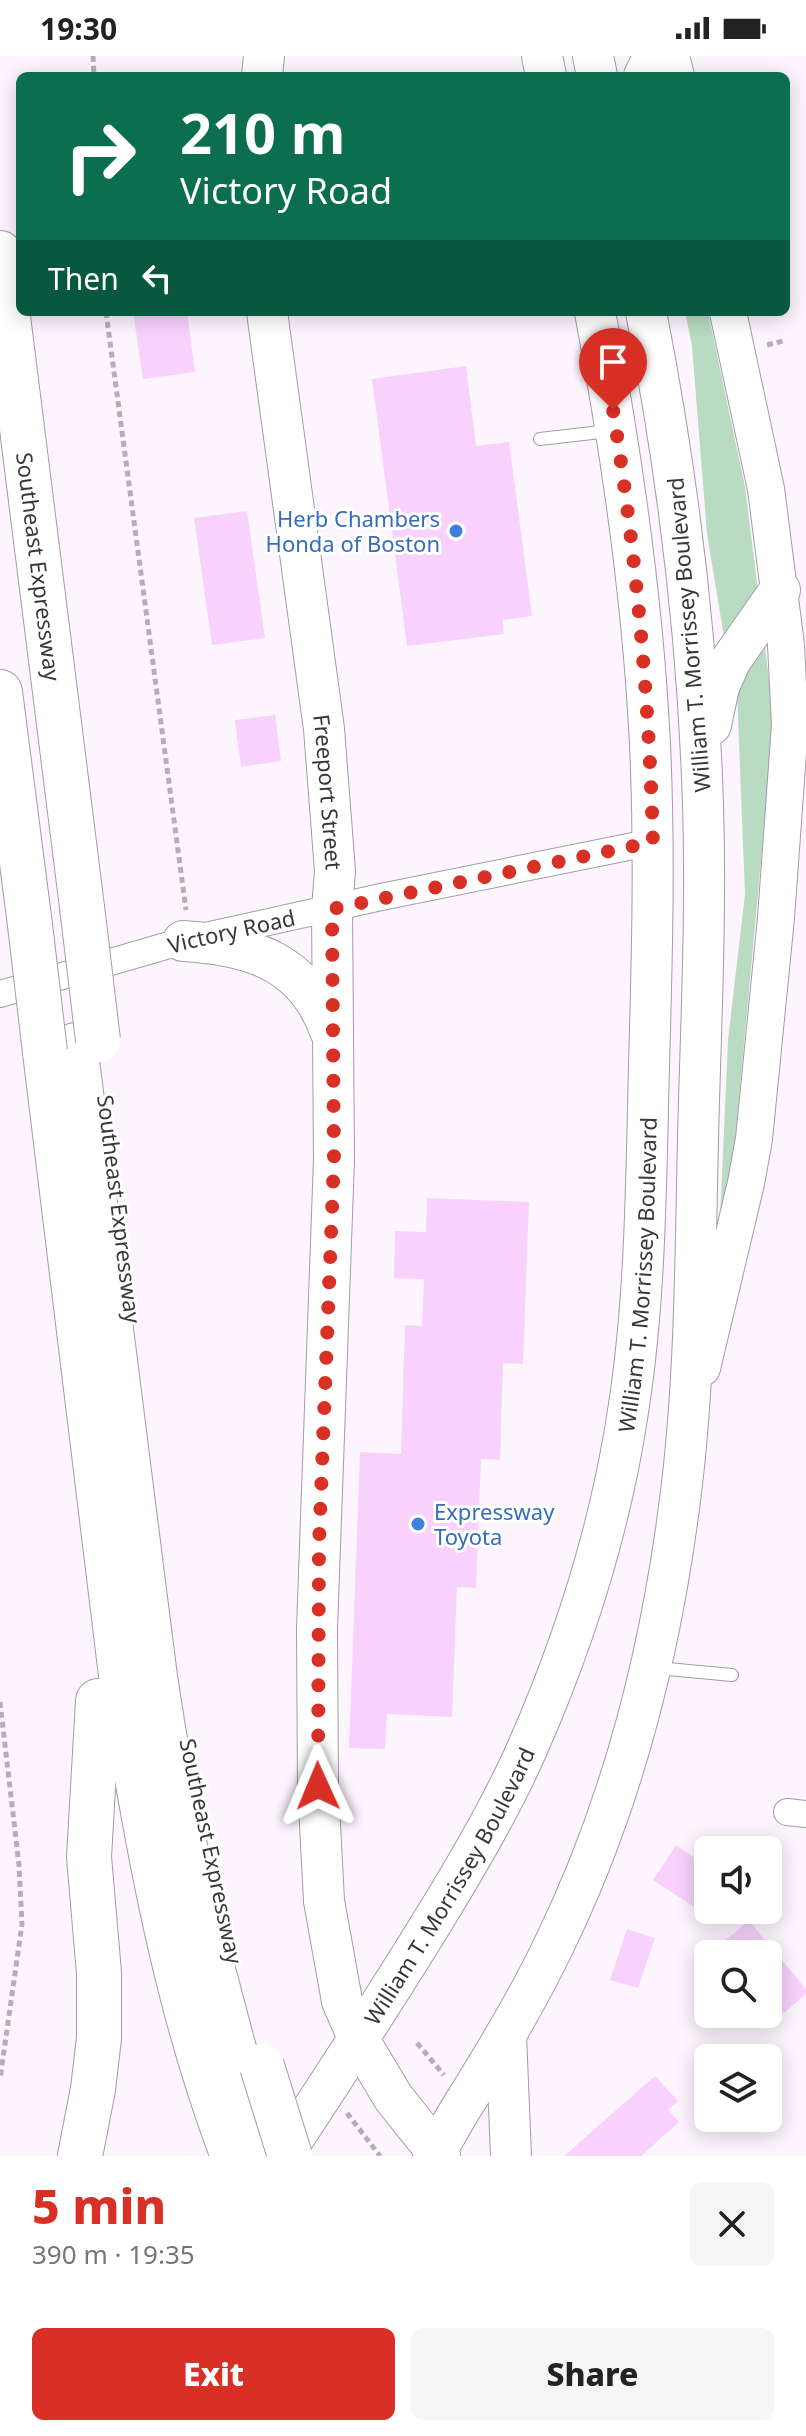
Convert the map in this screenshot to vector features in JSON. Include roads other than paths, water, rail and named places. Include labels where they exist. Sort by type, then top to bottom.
[{"type":"highway","name":"Southeast Expressway","points":[[0,253],[35,915],[254,2080],[290,2156]]},
{"type":"highway","points":[[0,440],[35,915]]},
{"type":"highway","points":[[0,692],[35,915]]},
{"type":"highway","name":"Southeast Expressway","points":[[35,915],[59,1048],[98,1701],[132,1891],[175,2059],[218,2150]]},
{"type":"highway","points":[[59,1048],[125,1708],[141,1806],[218,2150]]},
{"type":"highway","points":[[80,2156],[99,2038],[99,1973],[89,1857],[98,1701]]},
{"type":"highway","points":[[254,2080],[266,2156]]},
{"type":"main road","name":"Freeport Street","points":[[268,316],[324,729],[334,860],[334,1159],[319,1558],[318,1775],[324,1901],[342,2001],[359,2040],[393,2097],[436,2154]]},
{"type":"main road","name":"William T. Morrissey Boulevard","points":[[282,2156],[359,2040],[464,1870],[517,1771],[565,1652],[609,1506],[629,1408],[639,1308],[648,1116],[653,842],[644,663],[632,537],[596,316]]},
{"type":"main road","name":"William T. Morrissey Boulevard","points":[[436,2154],[506,2035],[554,1947],[578,1894],[616,1788],[650,1667],[675,1538],[690,1381],[702,992],[703,809],[684,549],[668,433],[647,316]]},
{"type":"main road","points":[[686,1436],[751,1162],[776,918],[790,725],[786,645],[766,489],[729,316]]},
{"type":"main road","points":[[703,809],[711,728],[719,687],[731,660],[780,590]]},
{"type":"main road","points":[[790,725],[806,762]]},
{"type":"main road","points":[[780,853],[790,832],[806,816]]},
{"type":"main road","points":[[185,927],[276,962],[309,989],[324,1014],[333,1039]]},
{"type":"main road","points":[[506,2035],[511,2156]]},
{"type":"street","name":"Victory Road","points":[[0,994],[185,927],[332,909],[653,842]]},
{"type":"lane","points":[[540,439],[616,431]]},
{"type":"lane","points":[[650,1667],[732,1675]]},
{"type":"place","name":"Herb Chambers Honda of Boston","points":[[456,531]]},
{"type":"place","name":"Expressway Toyota","points":[[418,1524]]}]
